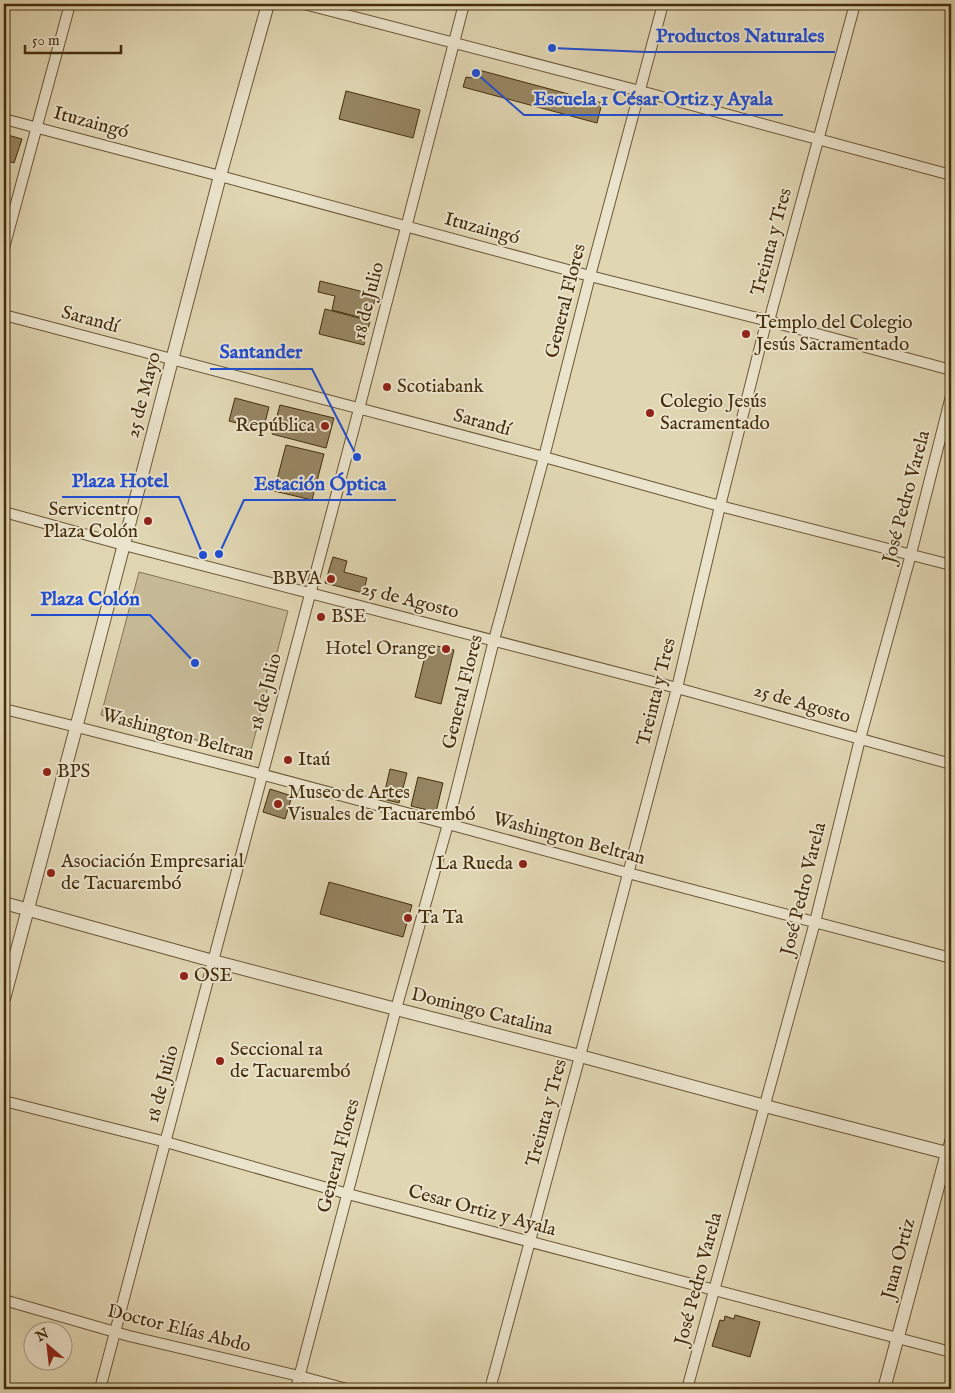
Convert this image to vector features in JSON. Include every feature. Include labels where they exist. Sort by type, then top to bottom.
[{"type":"street","points":[[4,248],[70,4]]},
{"type":"street","name":"25 de Mayo","points":[[4,999],[220,176],[268,4]]},
{"type":"street","points":[[304,4],[951,174]]},
{"type":"street","name":"18 de Julio","points":[[100,1389],[263,775],[464,4]]},
{"type":"street","name":"General Flores","points":[[296,1389],[396,1009],[448,824],[494,640],[663,4]]},
{"type":"street","name":"Treinta y Tres","points":[[490,1389],[677,688],[765,327],[769,322],[855,4]]},
{"type":"street","name":"Ituzaingó","points":[[4,118],[590,276],[951,370]]},
{"type":"street","name":"Sarandí","points":[[4,315],[951,566]]},
{"type":"street","name":"José Pedro Varela","points":[[687,1389],[815,922],[860,739],[911,554],[951,396]]},
{"type":"street","name":"25 de Agosto","points":[[4,512],[124,545],[677,688],[951,764]]},
{"type":"street","name":"Washington Beltran","points":[[4,709],[77,726],[951,958]]},
{"type":"street","name":"Domingo Catalina","points":[[4,904],[213,961],[949,1153]]},
{"type":"street","name":"Cesar Ortiz y Ayala","points":[[4,1101],[166,1142],[348,1194],[951,1352]]},
{"type":"street","name":"Juan Ortiz","points":[[884,1389],[949,1153],[951,1138]]},
{"type":"street","name":"Doctor Elías Abdo","points":[[4,1300],[115,1332],[347,1389]]},
{"type":"shaded area","points":[[139,572],[288,611],[250,754],[101,715]]},
{"type":"building","points":[[475,69],[602,103],[597,123],[463,87],[466,77],[472,78]]},
{"type":"building","points":[[346,91],[420,110],[413,138],[339,119]]},
{"type":"building","points":[[4,134],[22,139],[14,163],[4,160]]},
{"type":"building","points":[[320,281],[376,295],[370,320],[332,310],[335,296],[318,292]]},
{"type":"building","points":[[325,309],[370,321],[364,345],[319,334]]},
{"type":"building","points":[[235,398],[269,407],[263,430],[229,421]]},
{"type":"building","points":[[280,405],[334,418],[326,448],[272,434]]},
{"type":"building","points":[[286,445],[324,454],[312,500],[274,491]]},
{"type":"building","points":[[333,557],[347,561],[344,572],[367,578],[363,593],[325,583]]},
{"type":"building","points":[[428,644],[454,650],[441,704],[415,697]]},
{"type":"building","points":[[390,769],[407,773],[399,803],[383,799]]},
{"type":"building","points":[[418,777],[443,783],[436,812],[411,806]]},
{"type":"building","name":"Museo de Artes Visuales de Tacuarembó","points":[[270,789],[292,796],[285,819],[263,812]]},
{"type":"building","points":[[329,882],[412,905],[403,937],[320,914]]},
{"type":"building","points":[[735,1315],[760,1322],[750,1357],[712,1346],[720,1320],[724,1321],[725,1316],[734,1319]]},
{"type":"building","points":[[704,1384],[725,1389],[703,1389]]},
{"type":"place","name":"Productos Naturales","points":[[552,48]]},
{"type":"place","name":"Escuela 1 César Ortiz y Ayala","points":[[476,73]]},
{"type":"place","name":"Templo del Colegio Jesús Sacramentado","points":[[746,334]]},
{"type":"place","name":"Scotiabank","points":[[387,387]]},
{"type":"place","name":"Colegio Jesús Sacramentado","points":[[650,413]]},
{"type":"place","name":"República","points":[[325,426]]},
{"type":"place","name":"Santander","points":[[357,457]]},
{"type":"place","name":"Servicentro Plaza Colón","points":[[148,521]]},
{"type":"place","name":"Estación Óptica","points":[[219,554]]},
{"type":"place","name":"Plaza Hotel","points":[[203,555]]},
{"type":"place","name":"BBVA","points":[[331,579]]},
{"type":"place","name":"BSE","points":[[321,617]]},
{"type":"place","name":"Hotel Orange","points":[[446,649]]},
{"type":"place","name":"Plaza Colón","points":[[195,663]]},
{"type":"place","name":"Itaú","points":[[288,760]]},
{"type":"place","name":"BPS","points":[[47,772]]},
{"type":"place","name":"Museo de Artes Visuales de Tacuarembó","points":[[278,804]]},
{"type":"place","name":"La Rueda","points":[[523,864]]},
{"type":"place","name":"Asociación Empresarial de Tacuarembó","points":[[51,873]]},
{"type":"place","name":"Ta Ta","points":[[408,918]]},
{"type":"place","name":"OSE","points":[[184,976]]},
{"type":"place","name":"Seccional 1a de Tacuarembó","points":[[220,1061]]}]
